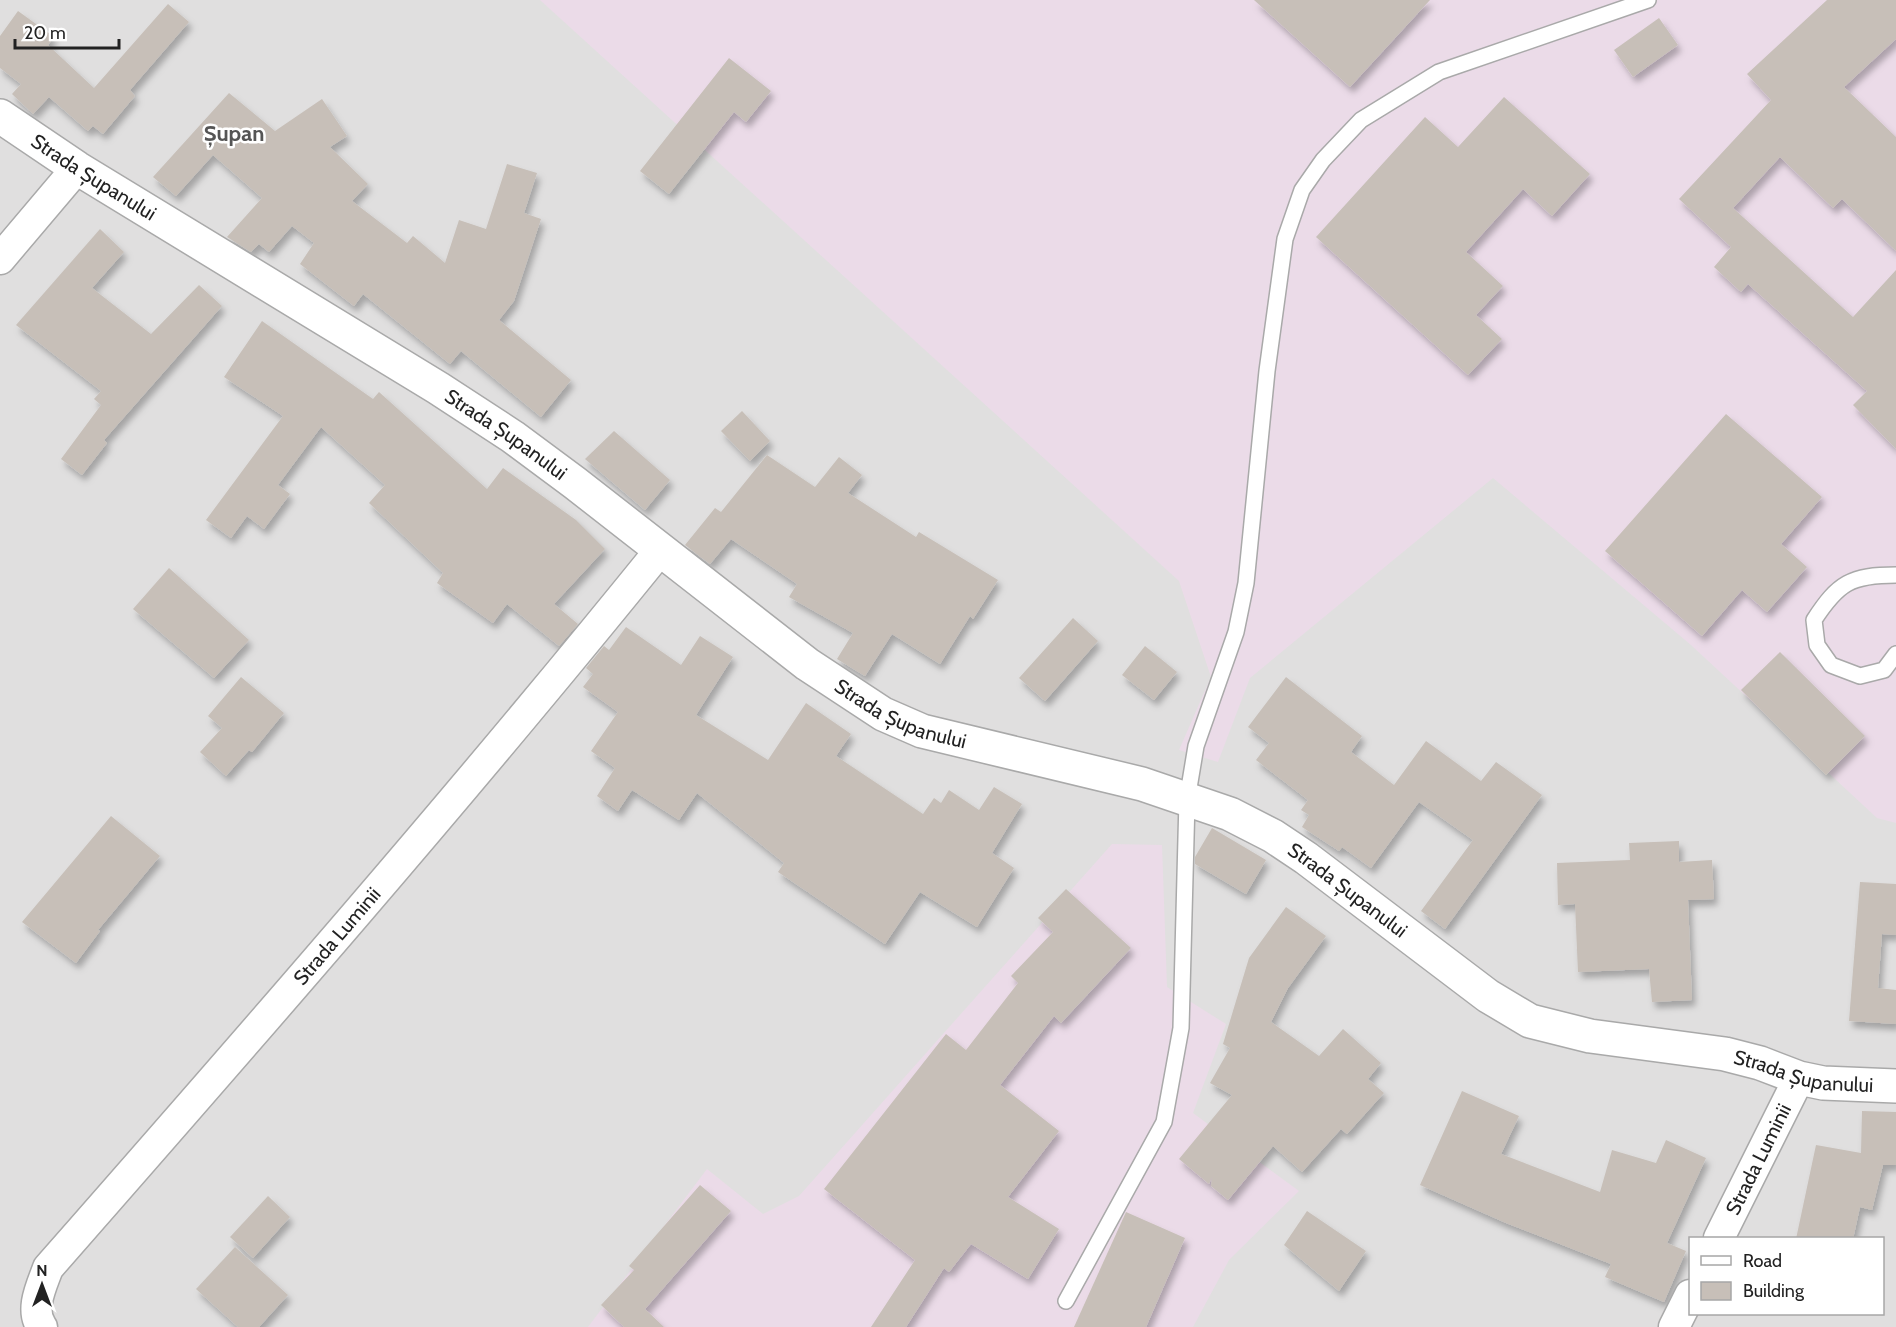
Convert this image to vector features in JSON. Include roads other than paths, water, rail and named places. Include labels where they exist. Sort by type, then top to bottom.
[{"type":"street","name":"Strada Șupanului","points":[[0,116],[77,168],[447,394],[575,483],[807,664],[883,714],[922,731],[1142,784],[1230,814],[1281,841],[1369,904],[1488,996],[1530,1021],[1590,1036],[1725,1054],[1760,1063],[1799,1078],[1843,1084],[1896,1086]]},
{"type":"street","points":[[0,259],[77,168]]},
{"type":"street","name":"Strada Luminii","points":[[42,1327],[39,1323],[37,1295],[48,1268],[366,906],[534,707],[661,549]]},
{"type":"street","name":"Strada Luminii","points":[[1720,1237],[1799,1078]]},
{"type":"street","points":[[1674,1327],[1689,1297]]},
{"type":"lane","points":[[1066,1301],[1164,1122],[1181,1028],[1187,800],[1196,746],[1230,652],[1246,583],[1267,371],[1285,239],[1302,190],[1323,160],[1361,120],[1439,72],[1648,0]]},
{"type":"lane","points":[[1896,575],[1867,575],[1832,592],[1814,620],[1817,645],[1831,666],[1860,676],[1884,669],[1896,654]]},
{"type":"district","name":"Șupan","points":[[234,133]]}]
